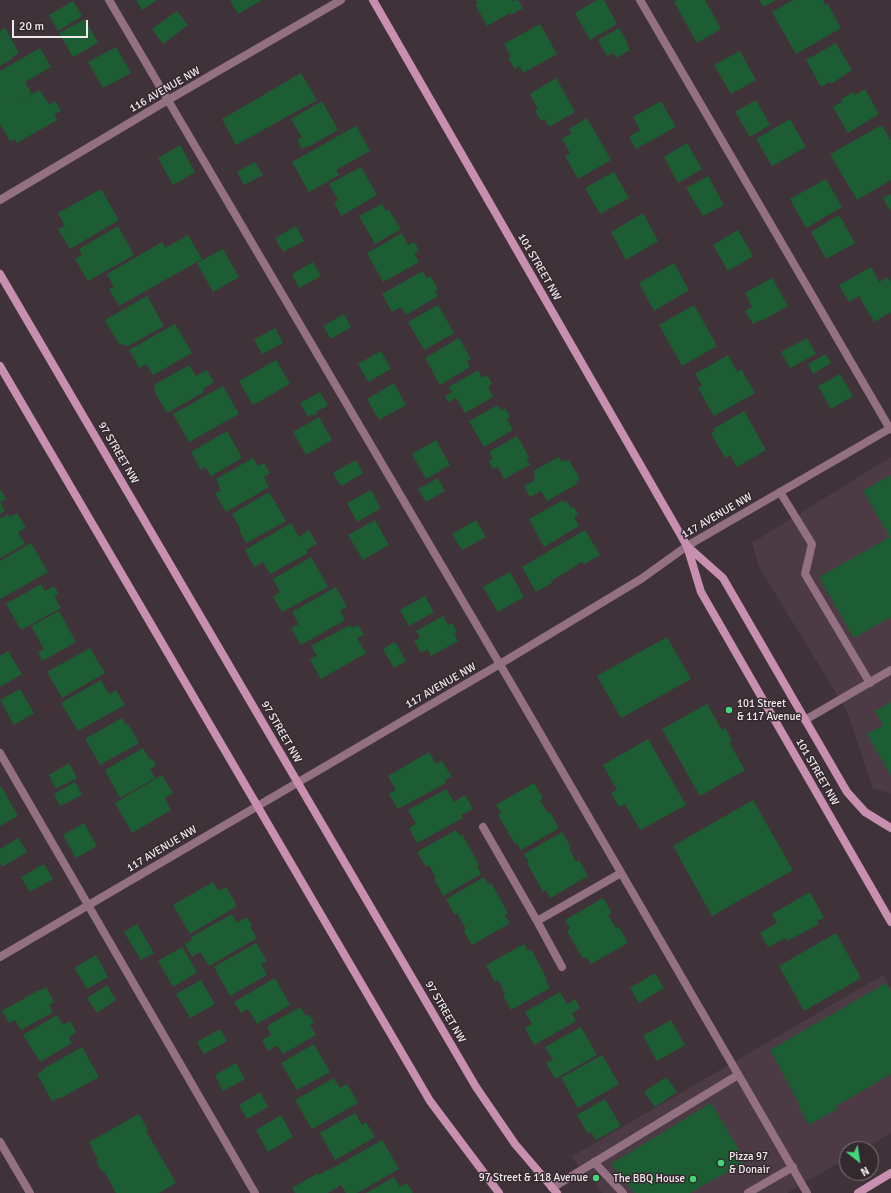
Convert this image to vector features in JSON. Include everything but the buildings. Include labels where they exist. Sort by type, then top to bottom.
[{"type":"main road","name":"101 STREET NW","points":[[373,0],[687,546],[701,592],[891,922]]},
{"type":"main road","name":"97 STREET NW","points":[[0,274],[476,1087],[515,1144],[554,1190]]},
{"type":"main road","points":[[0,366],[430,1101],[499,1193]]},
{"type":"main road","name":"101 STREET NW","points":[[687,546],[723,578],[847,792],[865,812],[891,828]]},
{"type":"main road","points":[[858,1193],[891,1174]]},
{"type":"street","points":[[109,0],[500,664],[807,1193]]},
{"type":"street","name":"116 AVENUE NW","points":[[0,200],[168,100],[341,0]]},
{"type":"street","points":[[640,0],[891,429]]},
{"type":"street","name":"117 AVENUE NW","points":[[0,957],[500,664],[641,579],[687,546],[891,429]]},
{"type":"street","points":[[780,492],[812,544],[805,574],[870,683]]},
{"type":"street","points":[[806,720],[891,670]]},
{"type":"street","points":[[0,753],[255,1193]]},
{"type":"street","points":[[483,827],[562,967]]},
{"type":"street","points":[[537,921],[621,873]]},
{"type":"street","points":[[554,1190],[594,1162],[738,1075]]},
{"type":"street","points":[[0,1142],[30,1193]]},
{"type":"street","points":[[594,1162],[623,1193]]},
{"type":"street","points":[[748,1193],[793,1167]]},
{"type":"shaded area","points":[[891,457],[891,793],[873,789],[847,711],[759,567],[752,543]]},
{"type":"shaded area","points":[[883,975],[891,989],[891,1133],[877,1141],[839,1141],[839,1163],[787,1193],[603,1193],[571,1157]]},
{"type":"place","name":"101 Street & 117 Avenue","points":[[729,710]]},
{"type":"place","name":"Pizza 97 & Donair","points":[[721,1163]]},
{"type":"place","name":"97 Street & 118 Avenue","points":[[596,1178]]},
{"type":"place","name":"The BBQ House","points":[[693,1179]]}]
